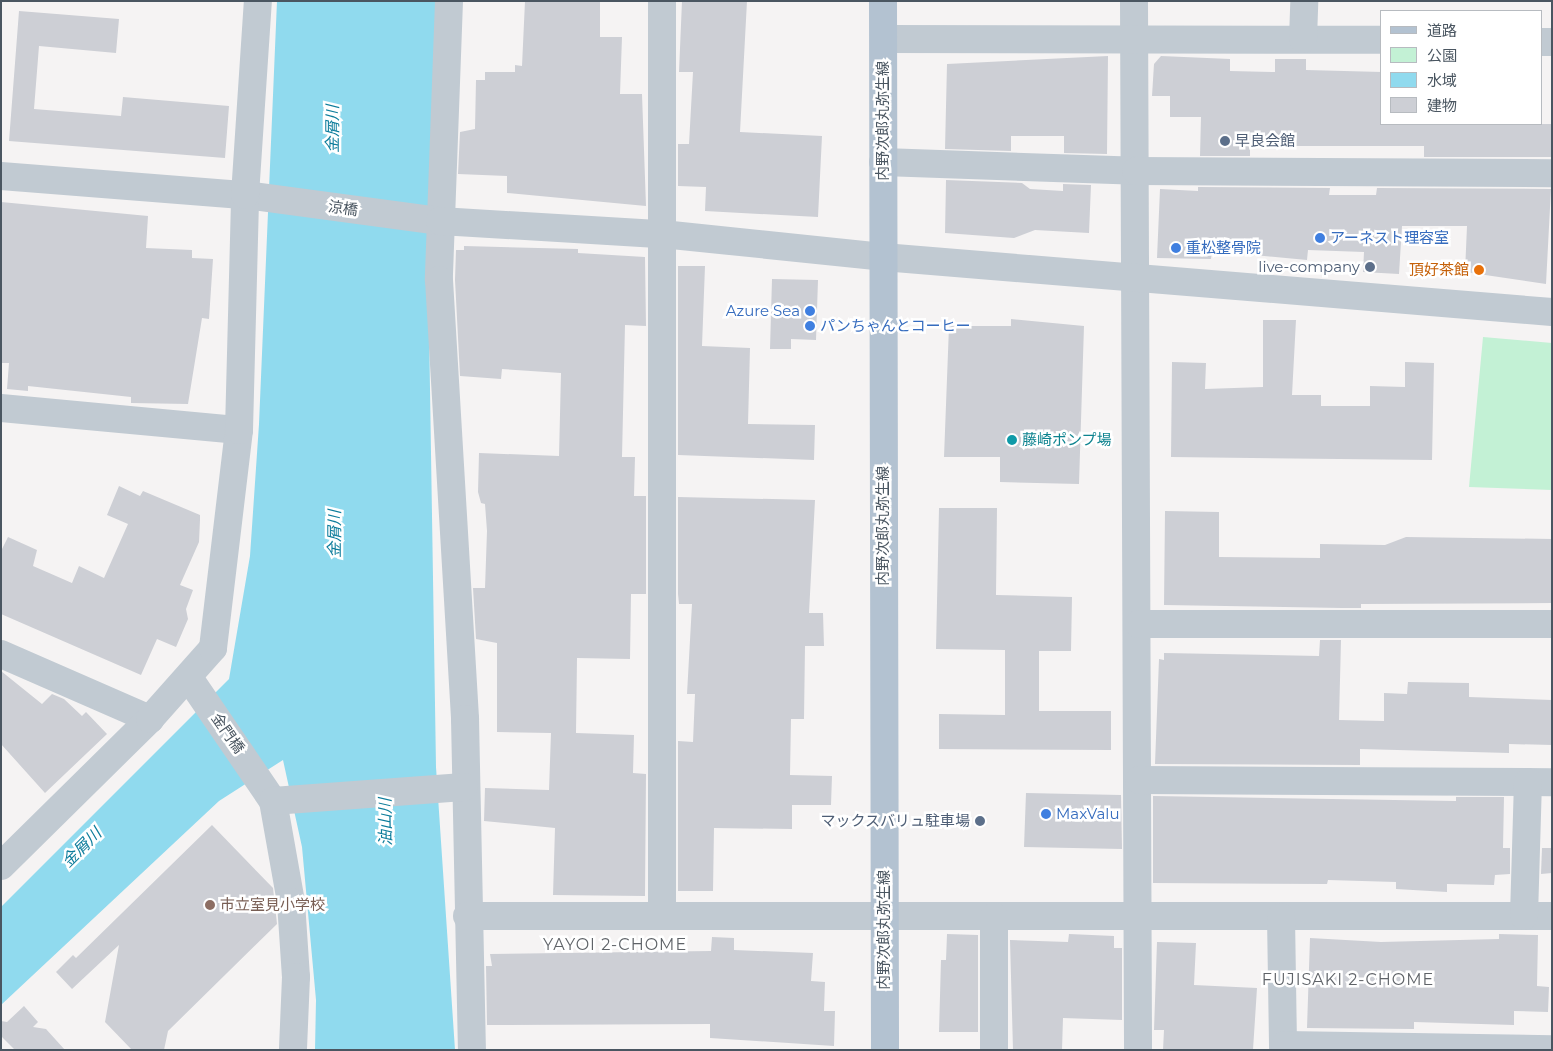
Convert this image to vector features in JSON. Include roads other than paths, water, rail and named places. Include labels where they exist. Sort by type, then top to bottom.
[{"type":"main road","name":"内野次郎丸弥生線","points":[[883,1],[885,1050]]},
{"type":"street","points":[[1,866],[150,719],[189,678],[213,648],[239,430],[245,195],[258,1]]},
{"type":"street","points":[[449,1],[439,280],[465,719],[455,788],[467,916],[472,1050]]},
{"type":"street","points":[[662,1],[662,914]]},
{"type":"street","points":[[1134,1],[1139,624],[1138,1050]]},
{"type":"street","points":[[1303,39],[1304,1]]},
{"type":"street","points":[[884,39],[1133,42],[1303,39],[1380,40]]},
{"type":"street","points":[[883,162],[1136,171],[1552,173]]},
{"type":"street","name":"涼橋","points":[[1,176],[245,195],[440,221],[662,234],[883,257],[1136,276],[1552,312]]},
{"type":"street","points":[[1,408],[239,430]]},
{"type":"street","points":[[1139,624],[1552,624]]},
{"type":"street","points":[[1,654],[150,719]]},
{"type":"street","name":"金門橋","points":[[189,678],[270,795]]},
{"type":"street","points":[[1138,780],[1540,782],[1524,916]]},
{"type":"street","points":[[294,1050],[296,977],[291,902],[270,795],[455,788]]},
{"type":"street","points":[[467,916],[662,914],[884,918],[1552,916]]},
{"type":"street","points":[[994,917],[994,1050]]},
{"type":"street","points":[[1280,918],[1284,1047],[1552,1049]]},
{"type":"water","points":[[277,1],[439,1],[428,263],[436,767],[455,1050],[315,1050],[316,1000],[302,847],[283,760],[219,801],[1,1005],[1,907],[229,679],[250,556],[259,424]]},
{"type":"place","name":"早良会館","points":[[1225,141]]},
{"type":"place","name":"アーネスト理容室","points":[[1320,238]]},
{"type":"place","name":"重松整骨院","points":[[1176,248]]},
{"type":"place","name":"live-company","points":[[1370,267]]},
{"type":"place","name":"頂好茶館","points":[[1479,270]]},
{"type":"place","name":"Azure Sea","points":[[810,311]]},
{"type":"place","name":"パンちゃんとコーヒー","points":[[810,326]]},
{"type":"place","name":"藤崎ポンプ場","points":[[1012,440]]},
{"type":"place","name":"MaxValu","points":[[1046,814]]},
{"type":"place","name":"マックスバリュ駐車場","points":[[980,821]]},
{"type":"place","name":"市立室見小学校","points":[[210,905]]},
{"type":"district","name":"YAYOI 2-CHOME","points":[[615,945]]},
{"type":"district","name":"FUJISAKI 2-CHOME","points":[[1348,980]]},
{"type":"water label","name":"金屑川","points":[[333,129]]},
{"type":"water label","name":"金屑川","points":[[335,534]]},
{"type":"water label","name":"油山川","points":[[386,822]]},
{"type":"water label","name":"金屑川","points":[[82,848]]}]
